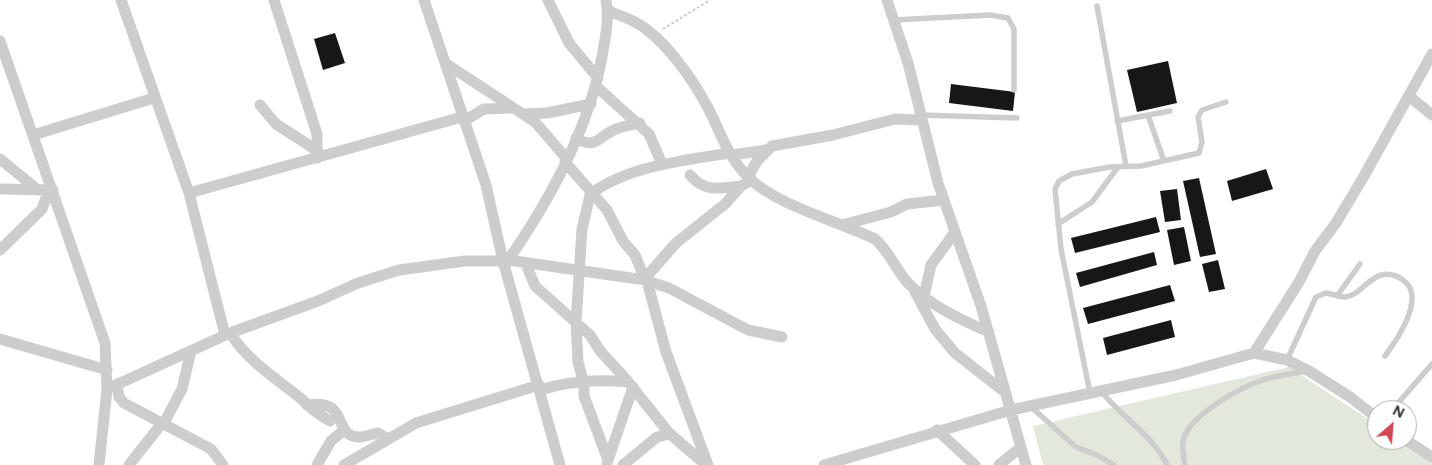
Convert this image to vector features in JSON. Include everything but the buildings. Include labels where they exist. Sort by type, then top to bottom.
[{"type":"street","points":[[121,0],[189,194],[227,334],[247,355],[318,416],[330,421]]},
{"type":"street","points":[[274,0],[317,134],[318,154]]},
{"type":"street","points":[[424,0],[486,185],[505,263],[560,465]]},
{"type":"street","points":[[548,0],[570,43],[598,83],[649,134],[662,164]]},
{"type":"street","points":[[887,0],[908,63],[944,200],[989,332],[1026,465]]},
{"type":"street","points":[[505,263],[535,219],[566,160],[591,104],[598,83],[607,6],[654,35],[691,79],[730,154],[747,181],[875,239],[911,286],[935,329],[955,353],[1006,393]]},
{"type":"street","points":[[0,42],[33,135],[47,190],[105,343],[107,370],[112,386],[124,403],[211,448],[223,465]]},
{"type":"street","points":[[1254,353],[1299,282],[1315,251],[1336,223],[1364,176],[1432,54]]},
{"type":"street","points":[[445,63],[523,114],[546,133],[613,220],[623,241],[635,256],[644,279],[666,352],[707,465]]},
{"type":"street","points":[[1409,96],[1432,115]]},
{"type":"street","points":[[33,135],[154,98]]},
{"type":"street","points":[[523,114],[547,113],[591,104]]},
{"type":"street","points":[[260,105],[276,124],[318,154]]},
{"type":"street","points":[[189,194],[318,154],[463,119],[484,109],[512,108]]},
{"type":"street","points":[[591,192],[662,164],[767,150],[784,142],[833,135],[895,119],[921,117]]},
{"type":"street","points":[[576,138],[589,144],[594,144],[612,131],[640,123]]},
{"type":"street","points":[[644,279],[654,270],[676,242],[718,210],[747,181],[767,150]]},
{"type":"street","points":[[0,158],[47,190]]},
{"type":"street","points":[[690,175],[703,187],[710,189],[747,181]]},
{"type":"street","points":[[0,189],[47,190]]},
{"type":"street","points":[[0,250],[42,209],[47,190]]},
{"type":"street","points":[[591,192],[582,229],[581,270],[576,322],[578,362],[584,382],[588,412],[607,463]]},
{"type":"street","points":[[842,225],[891,212],[906,204],[944,200]]},
{"type":"street","points":[[924,296],[931,265],[956,232]]},
{"type":"street","points":[[112,386],[227,334],[318,301],[358,282],[400,270],[465,261],[526,264],[644,279],[669,288],[748,330],[782,338]]},
{"type":"street","points":[[526,264],[535,286],[590,335],[601,352],[631,384],[670,434],[707,465]]},
{"type":"street","points":[[911,286],[966,322],[989,332]]},
{"type":"street","points":[[0,339],[107,370]]},
{"type":"street","points":[[129,465],[163,423],[182,389],[191,351]]},
{"type":"street","points":[[824,465],[864,460],[937,430],[1011,410],[1176,375],[1254,353],[1287,360],[1307,370],[1350,397],[1367,410]]},
{"type":"street","points":[[344,465],[416,424],[539,387],[584,382],[631,384]]},
{"type":"street","points":[[607,463],[631,384]]},
{"type":"street","points":[[100,465],[112,386]]},
{"type":"street","points":[[307,405],[320,403],[330,406],[339,416],[344,430],[358,437],[378,433],[388,439]]},
{"type":"street","points":[[318,465],[332,441],[344,430]]},
{"type":"street","points":[[937,430],[975,465]]},
{"type":"street","points":[[623,465],[657,437],[670,434]]},
{"type":"street","points":[[999,465],[1021,447]]},
{"type":"street","points":[[1417,447],[1432,457]]},
{"type":"lane","points":[[1096,6],[1126,166]]},
{"type":"lane","points":[[894,20],[990,15],[1008,18],[1014,29],[1014,90]]},
{"type":"lane","points":[[1167,465],[1151,439],[1096,392],[1061,249],[1056,189],[1059,181],[1072,174],[1199,154],[1202,142],[1198,117],[1202,110],[1226,102]]},
{"type":"lane","points":[[1117,122],[1170,111]]},
{"type":"lane","points":[[1148,115],[1164,161]]},
{"type":"lane","points":[[921,117],[1017,118]]},
{"type":"lane","points":[[1058,224],[1092,202],[1118,166]]},
{"type":"lane","points":[[1337,296],[1360,264]]},
{"type":"lane","points":[[1287,360],[1316,297],[1326,293],[1337,296],[1353,296],[1363,286],[1380,275],[1396,274],[1406,282],[1412,293],[1410,309],[1398,339],[1385,356]]},
{"type":"lane","points":[[1401,400],[1432,364]]},
{"type":"lane","points":[[1185,465],[1183,440],[1191,424],[1198,418],[1223,401],[1264,380],[1307,370]]},
{"type":"lane","points":[[1030,406],[1076,447],[1097,455],[1114,465]]},
{"type":"path","points":[[654,35],[710,0]]},
{"type":"shaded area","points":[[1289,367],[1367,418],[1367,450],[1415,450],[1432,462],[1432,465],[1043,465],[1033,426]]}]
